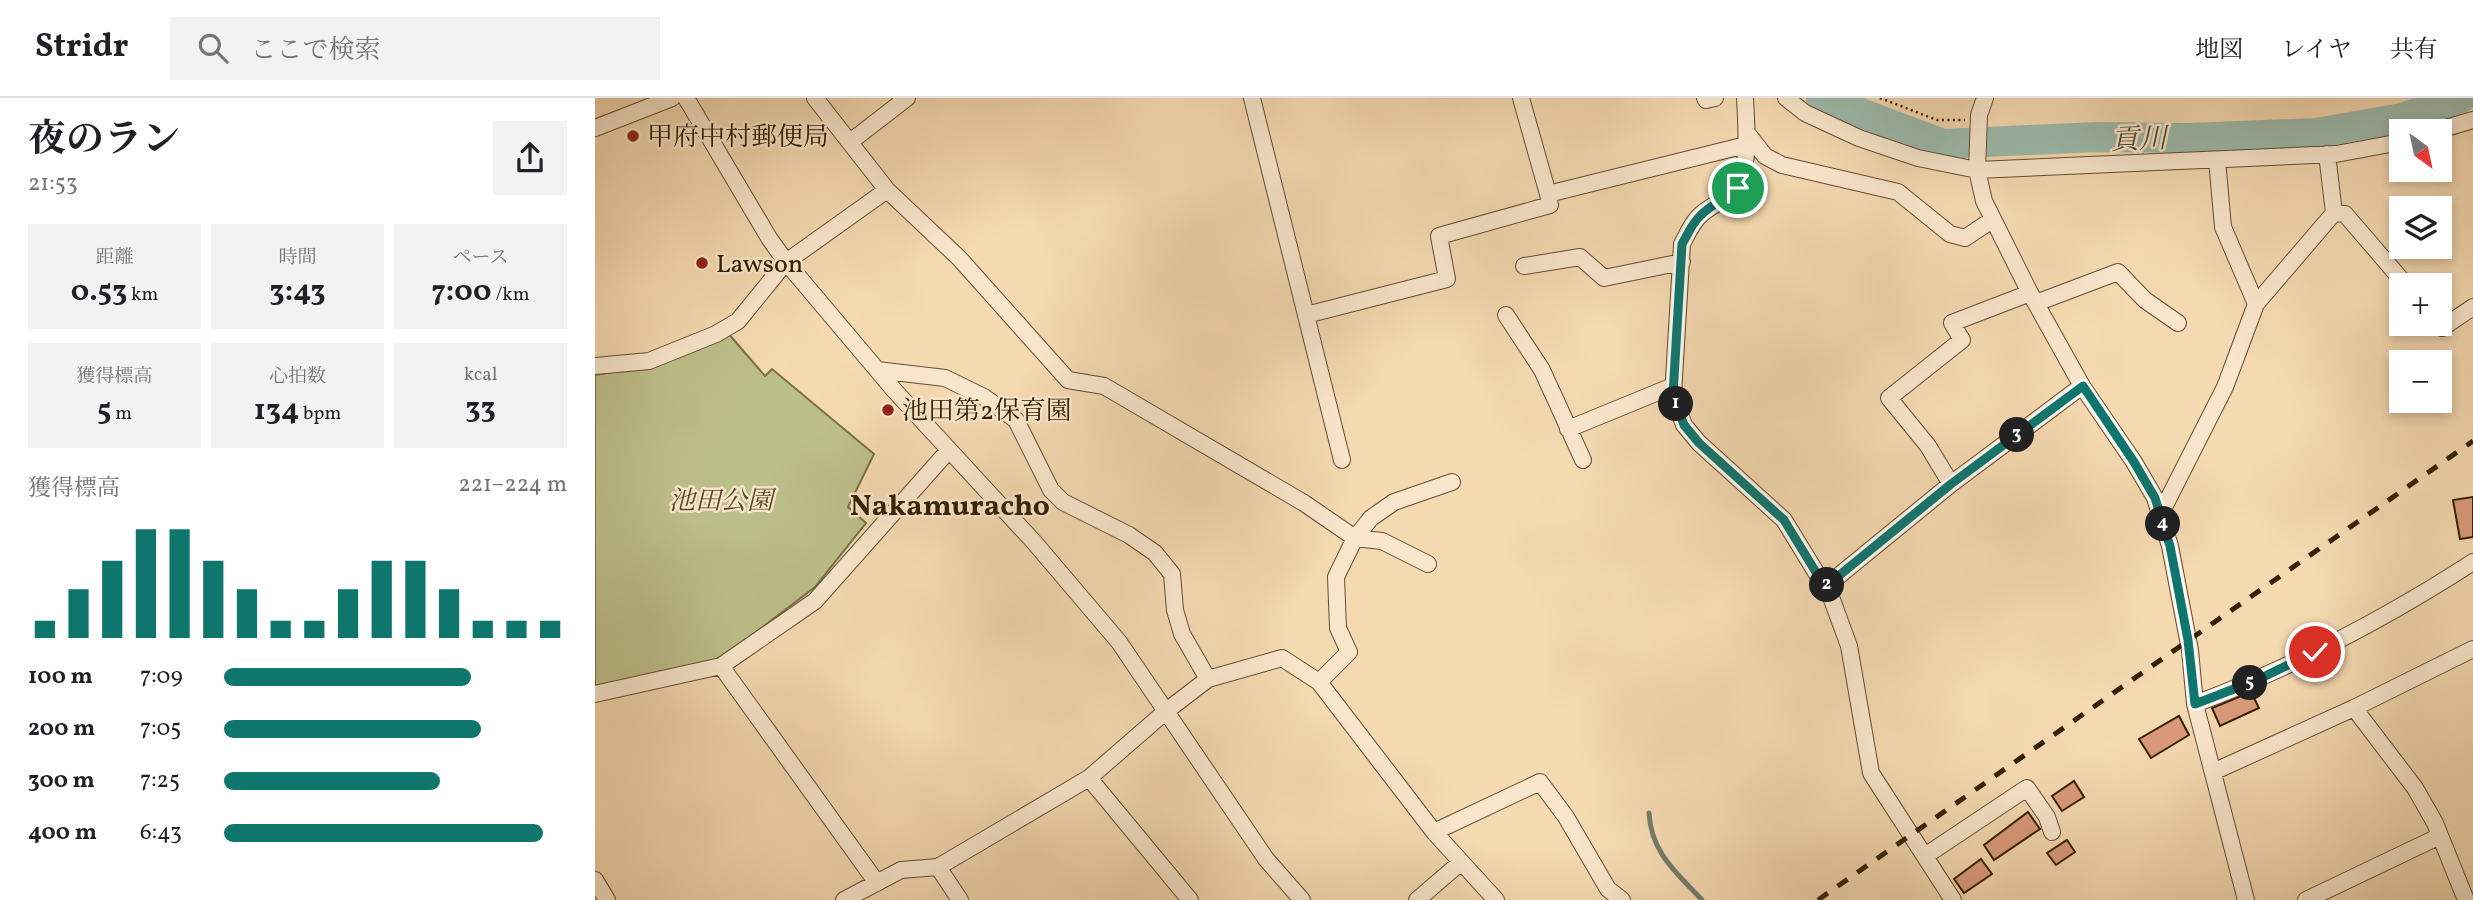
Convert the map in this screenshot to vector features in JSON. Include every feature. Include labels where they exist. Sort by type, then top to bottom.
[{"type":"street","points":[[595,128],[673,98]]},
{"type":"street","points":[[686,98],[786,262],[877,370],[1034,542],[1119,642],[1266,859],[1302,900]]},
{"type":"street","points":[[815,98],[887,190],[959,258],[1067,380],[1104,386],[1304,503],[1355,538],[1382,541],[1429,564]]},
{"type":"street","points":[[850,142],[907,98]]},
{"type":"street","points":[[1252,98],[1342,460]]},
{"type":"street","points":[[1306,315],[1447,279],[1439,236],[1550,205],[1521,98]]},
{"type":"street","points":[[1706,98],[1714,98]]},
{"type":"street","points":[[1745,98],[1745,161],[1738,188],[1702,213],[1682,244],[1673,395],[1684,425],[1699,443],[1784,520],[1825,587],[1849,646],[1871,773],[1953,900]]},
{"type":"street","points":[[1786,98],[1805,113],[1859,138],[1918,158],[1977,166],[2327,155],[2389,144]]},
{"type":"street","points":[[1985,98],[1979,127],[1977,166],[1978,180],[1992,220],[2083,386],[2155,498],[2170,546],[2188,640],[2195,704],[2246,900]]},
{"type":"street","points":[[2452,126],[2473,120]]},
{"type":"street","points":[[1548,194],[1746,139]]},
{"type":"street","points":[[1746,139],[1765,156],[1782,164],[1898,192],[1949,234],[1965,238],[1992,220]]},
{"type":"street","points":[[2160,515],[2225,387],[2256,304],[2334,213],[2327,155]]},
{"type":"street","points":[[2217,160],[2223,227],[2256,304]]},
{"type":"street","points":[[595,366],[649,361],[716,334],[738,321],[786,262],[887,190]]},
{"type":"street","points":[[2334,213],[2344,214],[2396,273]]},
{"type":"street","points":[[1524,266],[1580,257],[1604,278],[1682,262]]},
{"type":"street","points":[[1951,484],[1928,446],[1889,398],[1962,340],[1952,323],[2118,272],[2145,300],[2178,323]]},
{"type":"street","points":[[2452,321],[2473,307]]},
{"type":"street","points":[[1506,315],[1542,370],[1583,460]]},
{"type":"street","points":[[877,370],[945,378],[984,397],[1016,420],[1051,490],[1063,502],[1129,536],[1155,553],[1172,574],[1175,610],[1182,634],[1208,679]]},
{"type":"street","points":[[1568,429],[1673,386]]},
{"type":"street","points":[[1825,587],[1951,484],[2083,386]]},
{"type":"street","points":[[595,694],[721,666],[815,601],[949,450]]},
{"type":"street","points":[[1319,682],[1349,652],[1338,628],[1336,577],[1355,538],[1371,518],[1394,502],[1452,482]]},
{"type":"street","points":[[2195,704],[2257,680],[2372,624],[2473,562]]},
{"type":"street","points":[[2213,772],[2354,708],[2473,649]]},
{"type":"street","points":[[844,900],[901,870],[938,867],[1089,778],[1165,712],[1208,679],[1282,658],[1319,682],[1434,832],[1496,900]]},
{"type":"street","points":[[721,666],[877,883]]},
{"type":"street","points":[[2354,708],[2415,788],[2440,836],[2466,900]]},
{"type":"street","points":[[1089,778],[1190,900]]},
{"type":"street","points":[[1434,832],[1540,782],[1566,817],[1608,889],[1622,900]]},
{"type":"street","points":[[1924,856],[2027,788],[2047,817],[2052,832]]},
{"type":"street","points":[[2306,900],[2440,836]]},
{"type":"street","points":[[1417,900],[1460,863]]},
{"type":"street","points":[[938,867],[960,900]]},
{"type":"street","points":[[595,880],[607,900]]},
{"type":"path","points":[[1880,98],[1937,120],[1979,127]]},
{"type":"green space","name":"池田公園","points":[[727,332],[765,376],[772,369],[874,454],[848,507],[866,523],[815,587],[718,661],[595,686],[595,375],[655,365]]},
{"type":"building","points":[[2473,497],[2473,537],[2460,539],[2453,500]]},
{"type":"building","points":[[2251,692],[2259,708],[2220,726],[2212,708]]},
{"type":"building","points":[[2179,716],[2189,735],[2151,758],[2139,739]]},
{"type":"building","points":[[2074,781],[2084,797],[2062,811],[2052,796]]},
{"type":"building","points":[[2028,812],[2040,829],[1994,860],[1984,845]]},
{"type":"building","points":[[2067,840],[2075,852],[2056,865],[2047,853]]},
{"type":"building","points":[[1981,859],[1992,874],[1964,893],[1954,879]]},
{"type":"waterway","name":"貢川","points":[[1821,98],[1943,144],[2096,137],[2189,138],[2316,133],[2402,118],[2461,98]]},
{"type":"waterway","points":[[1649,813],[1660,851],[1702,900]]},
{"type":"railway","points":[[1818,900],[2473,441]]},
{"type":"place","name":"甲府中村郵便局","points":[[633,136]]},
{"type":"place","name":"Lawson","points":[[702,263]]},
{"type":"place","name":"池田第2保育園","points":[[888,410]]},
{"type":"district","name":"Nakamuracho","points":[[950,505]]},
{"type":"route","points":[[1738,188],[1702,213],[1682,244],[1673,395],[1684,425],[1699,443],[1784,520],[1825,587],[1951,484],[2083,386],[2155,498],[2170,546],[2190,650],[2195,704],[2257,680],[2315,652]]}]
